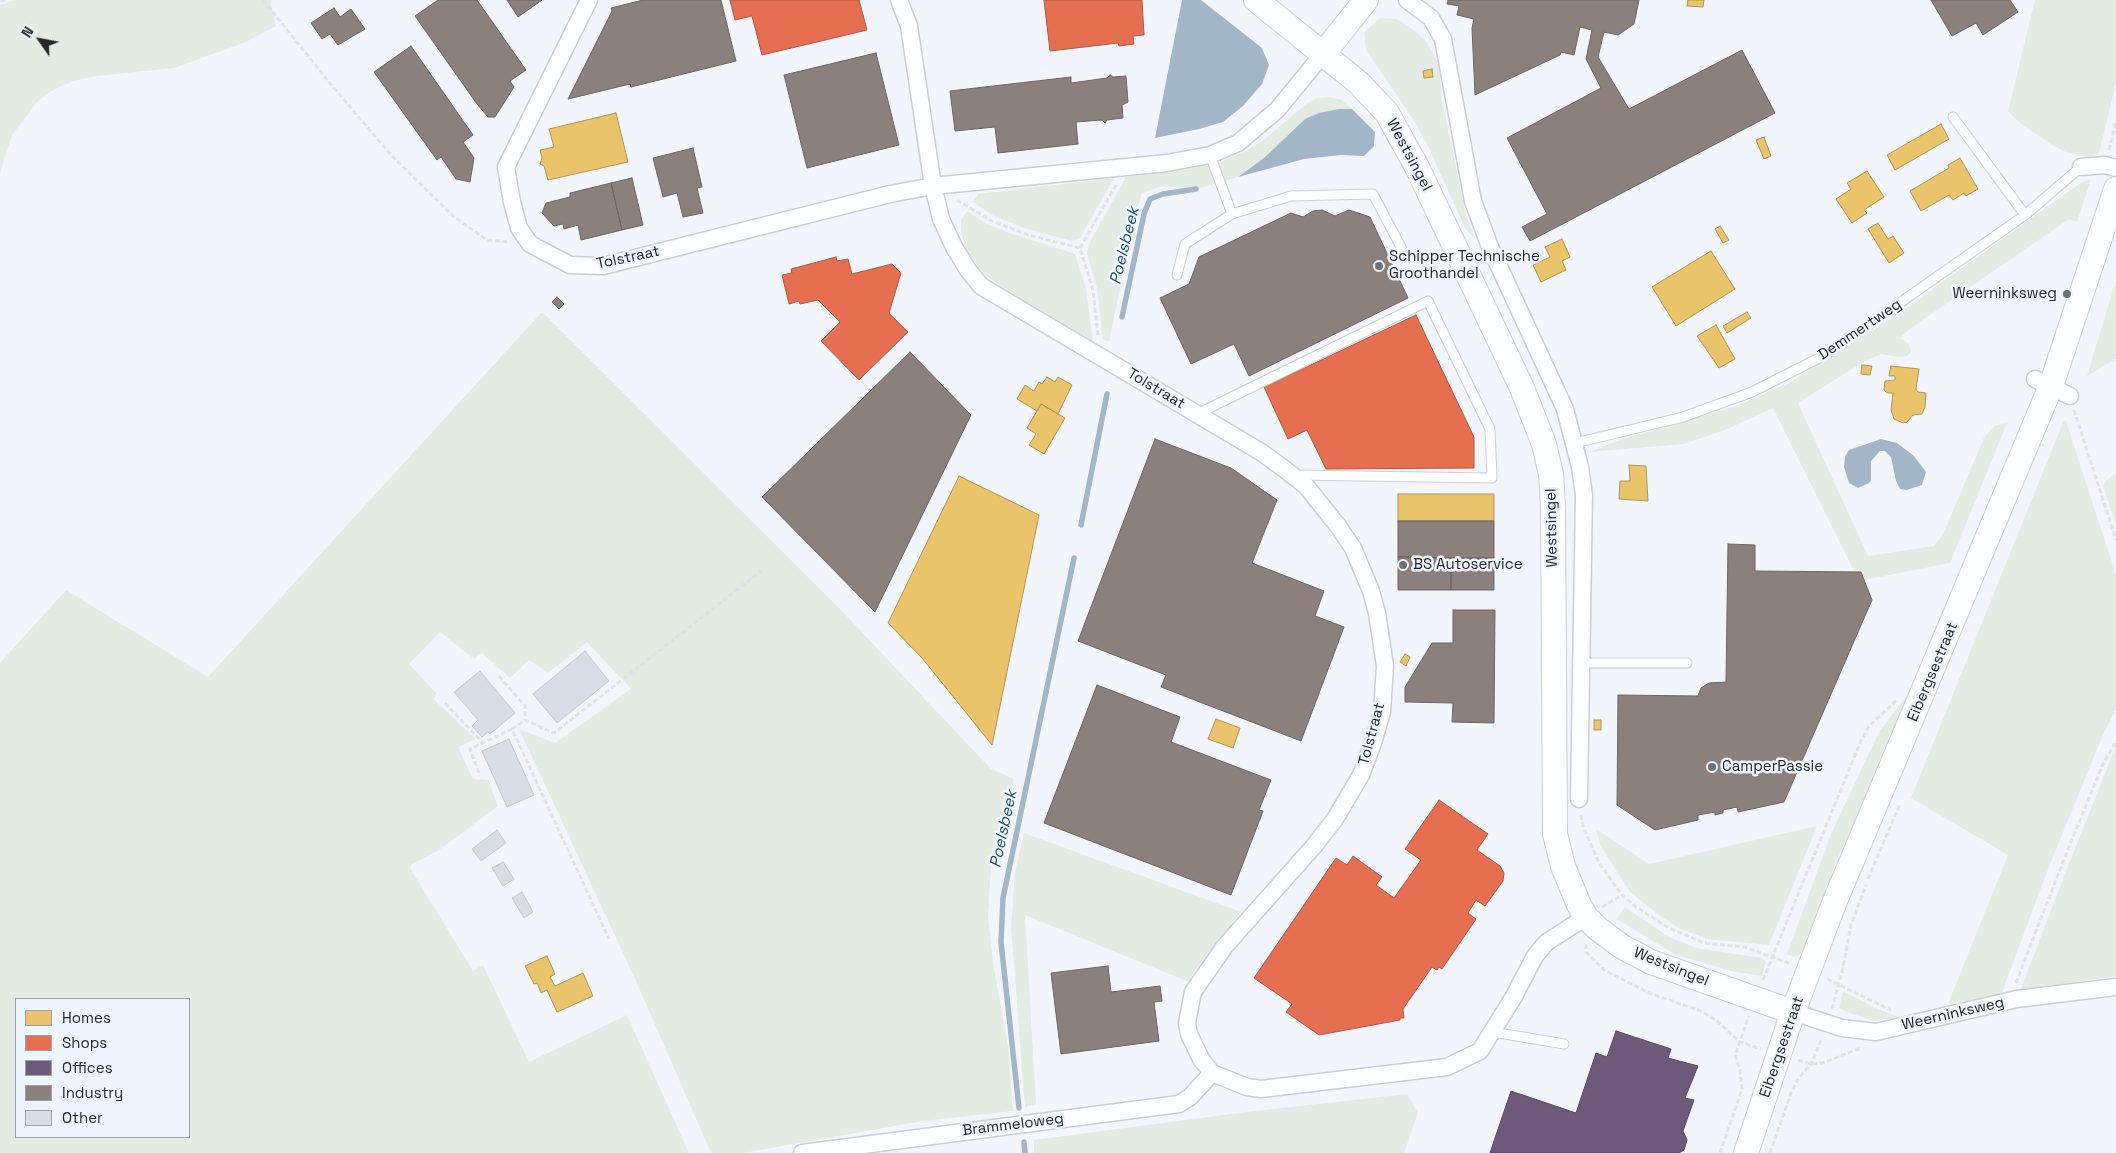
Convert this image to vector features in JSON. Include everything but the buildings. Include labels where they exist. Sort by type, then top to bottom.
[{"type":"main road","name":"Westsingel","points":[[1256,0],[1359,83],[1387,113],[1417,167],[1507,356],[1544,444],[1551,474],[1553,508],[1555,834],[1563,866],[1586,917],[1621,946],[1651,962],[1793,1012]]},
{"type":"main road","points":[[1323,54],[1366,0]]},
{"type":"main road","name":"Eibergsestraat","points":[[1746,1153],[1793,1012],[1835,901],[2052,387],[2116,189]]},
{"type":"street","points":[[530,244],[519,228],[512,202],[506,166],[589,0]]},
{"type":"street","name":"Tolstraat","points":[[899,0],[910,26],[933,186],[941,219],[954,247],[968,270],[981,286],[1260,452],[1292,474],[1306,486],[1353,548],[1368,583],[1377,613],[1385,666],[1382,712],[1361,775],[1335,819],[1314,846],[1225,946],[1193,992],[1188,1013],[1189,1034],[1201,1059],[1212,1073]]},
{"type":"street","name":"Westsingel","points":[[1407,0],[1431,18],[1443,39],[1473,201],[1490,247],[1565,409],[1575,442],[1584,495],[1578,799]]},
{"type":"street","name":"Tolstraat","points":[[530,244],[570,265],[603,266],[890,194],[933,186],[1167,163],[1210,155],[1238,144],[1277,110],[1323,54]]},
{"type":"street","name":"Demmertweg","points":[[2082,167],[2105,165],[2116,168]]},
{"type":"street","points":[[1212,1073],[1247,1087],[1261,1089],[1447,1067],[1480,1051],[1493,1032],[1536,956],[1547,942],[1586,917]]},
{"type":"street","name":"Weerninksweg","points":[[1793,1012],[1859,1032],[1876,1032],[2010,1000],[2116,987]]},
{"type":"street","name":"Brammeloweg","points":[[802,1153],[1179,1104],[1190,1097],[1212,1073]]},
{"type":"lane","points":[[1953,117],[2025,215]]},
{"type":"lane","points":[[1210,155],[1232,214]]},
{"type":"lane","name":"Demmertweg","points":[[1575,442],[1683,417],[1752,392],[1827,354],[2025,215],[2082,167]]},
{"type":"lane","points":[[1177,275],[1185,244],[1232,214],[1291,196],[1373,194],[1402,249]]},
{"type":"lane","points":[[1197,414],[1428,301],[1490,429],[1492,478],[1292,474]]},
{"type":"lane","points":[[1581,664],[1687,663]]},
{"type":"lane","points":[[1493,1032],[1564,1044]]},
{"type":"path","points":[[0,1],[5,0]]},
{"type":"path","points":[[263,0],[391,155],[453,216],[487,240],[530,244]]},
{"type":"path","points":[[1100,356],[1093,290],[1080,248],[1126,167]]},
{"type":"path","points":[[933,186],[992,221],[1028,235],[1080,248]]},
{"type":"path","points":[[2052,387],[2116,540]]},
{"type":"path","points":[[525,720],[554,733],[761,571]]},
{"type":"path","points":[[499,676],[526,706],[525,720]]},
{"type":"path","points":[[1578,799],[1583,826],[1599,862],[1622,895],[1636,907],[1669,928],[1704,943],[1745,947],[1771,956],[1860,743],[1869,726],[1894,702]]},
{"type":"path","points":[[445,703],[483,743]]},
{"type":"path","points":[[479,773],[470,749],[512,729],[525,720]]},
{"type":"path","points":[[512,729],[609,939]]},
{"type":"path","points":[[2010,1000],[2066,854],[2104,764],[2116,742]]},
{"type":"path","name":"Eibergsestraat","points":[[1770,1153],[1790,1093],[1798,1079],[1811,1064],[1828,1023],[1839,984],[1890,1010],[1922,1020]]},
{"type":"path","name":"Eibergsestraat","points":[[1720,1153],[1742,1089],[1736,1055],[1740,1042]]},
{"type":"shaded area","points":[[16,0],[270,0],[276,26],[246,42],[174,68],[97,76],[73,81],[53,90],[37,102],[12,135],[0,173],[0,5]]},
{"type":"shaded area","points":[[2035,0],[2116,0],[2116,83],[2099,153],[2089,157],[2066,152],[2052,145],[2021,124],[2008,111]]},
{"type":"shaded area","points":[[1380,18],[1397,19],[1411,28],[1426,41],[1439,64],[1442,100],[1466,215],[1475,239],[1465,228],[1428,146],[1413,119],[1366,50],[1364,33]]},
{"type":"shaded area","points":[[1317,98],[1340,99],[1352,109],[1319,113],[1305,119],[1264,158],[1238,177],[1196,189],[1162,186],[1142,193],[1134,220],[1109,342],[1103,339],[1097,288],[1087,253],[1090,242],[1126,177],[1184,170],[1217,163],[1246,151],[1265,139],[1306,104]]},
{"type":"shaded area","points":[[1114,178],[1080,238],[1072,241],[1027,229],[992,215],[973,202],[978,194]]},
{"type":"shaded area","points":[[2091,179],[2077,222],[2069,219],[1908,330],[1900,338],[1909,344],[1911,352],[1907,356],[1899,357],[1881,354],[1863,362],[1798,403],[1868,556],[1934,546],[1943,534],[1984,438],[1994,426],[2007,423],[1950,563],[1859,581],[1773,408],[1725,430],[1684,444],[1589,452],[1620,440],[1736,406],[1789,383],[1912,305],[2082,182]]},
{"type":"shaded area","points":[[967,211],[987,224],[1007,232],[1075,254],[1086,289],[1093,341],[1005,289],[982,272],[966,250],[961,232],[961,220]]},
{"type":"shaded area","points":[[2116,280],[2116,359],[2087,376]]},
{"type":"shaded area","points":[[542,312],[841,610],[991,769],[1014,779],[999,842],[992,850],[988,916],[994,969],[1008,1046],[1013,1111],[923,1121],[743,1153],[711,1153],[636,981],[519,729],[555,743],[631,689],[587,642],[548,673],[529,660],[510,678],[482,653],[474,659],[440,632],[409,664],[436,693],[434,700],[476,739],[458,747],[473,779],[488,780],[498,806],[439,850],[411,865],[410,868],[473,971],[483,965],[529,1062],[627,1015],[689,1153],[0,1153],[0,663],[66,590],[208,677]]},
{"type":"shaded area","points":[[2064,420],[2066,421],[2116,575],[2116,710],[2105,730],[2050,864],[2001,995],[1948,1004],[2008,855],[1911,798]]},
{"type":"shaded area","points":[[2116,473],[2116,524],[2103,486]]},
{"type":"shaded area","points":[[1916,678],[1874,783],[1840,853],[1801,954],[1795,957],[1787,954],[1831,834],[1879,732],[1907,695]]},
{"type":"shaded area","points":[[2116,746],[2116,976],[2020,991],[2066,871]]},
{"type":"shaded area","points":[[1817,826],[1769,945],[1708,939],[1678,928],[1630,892],[1600,845],[1596,829],[1649,864]]},
{"type":"shaded area","points":[[1024,833],[1241,912],[1194,971],[1189,982],[1025,915],[1036,1104],[1025,1107],[1011,926],[1015,873]]},
{"type":"shaded area","points":[[1625,907],[1669,937],[1696,948],[1762,958],[1766,962],[1762,976],[1731,971],[1676,955],[1617,919]]},
{"type":"shaded area","points":[[1843,991],[1875,1008],[1901,1018],[1871,1020],[1839,1008]]},
{"type":"shaded area","points":[[1407,1094],[1418,1113],[1404,1153],[1034,1153],[1034,1140],[1246,1112]]},
{"type":"water","points":[[1182,0],[1201,0],[1262,48],[1269,65],[1262,84],[1243,106],[1223,122],[1155,138]]},
{"type":"water","points":[[1339,109],[1352,109],[1375,132],[1374,146],[1364,156],[1341,155],[1304,159],[1238,177],[1264,158],[1305,119],[1319,113]]},
{"type":"water","points":[[1881,439],[1897,443],[1914,456],[1926,472],[1922,485],[1907,490],[1900,489],[1896,481],[1891,457],[1885,451],[1880,451],[1871,461],[1871,480],[1869,483],[1858,488],[1849,483],[1844,467],[1845,457],[1849,450]]},
{"type":"waterway","name":"Poelsbeek","points":[[1122,317],[1144,214],[1150,199],[1163,194],[1196,189]]},
{"type":"waterway","name":"Poelsbeek","points":[[1081,525],[1107,394]]},
{"type":"waterway","name":"Poelsbeek","points":[[1019,1108],[1001,942],[1003,898],[1074,558]]},
{"type":"waterway","name":"Poelsbeek","points":[[1024,1142],[1025,1153]]},
{"type":"place","name":"Schipper Technische Groothandel","points":[[1379,266]]},
{"type":"place","name":"Weerninksweg","points":[[2067,294]]},
{"type":"place","name":"BS Autoservice","points":[[1403,565]]},
{"type":"place","name":"CamperPassie","points":[[1712,767]]}]
